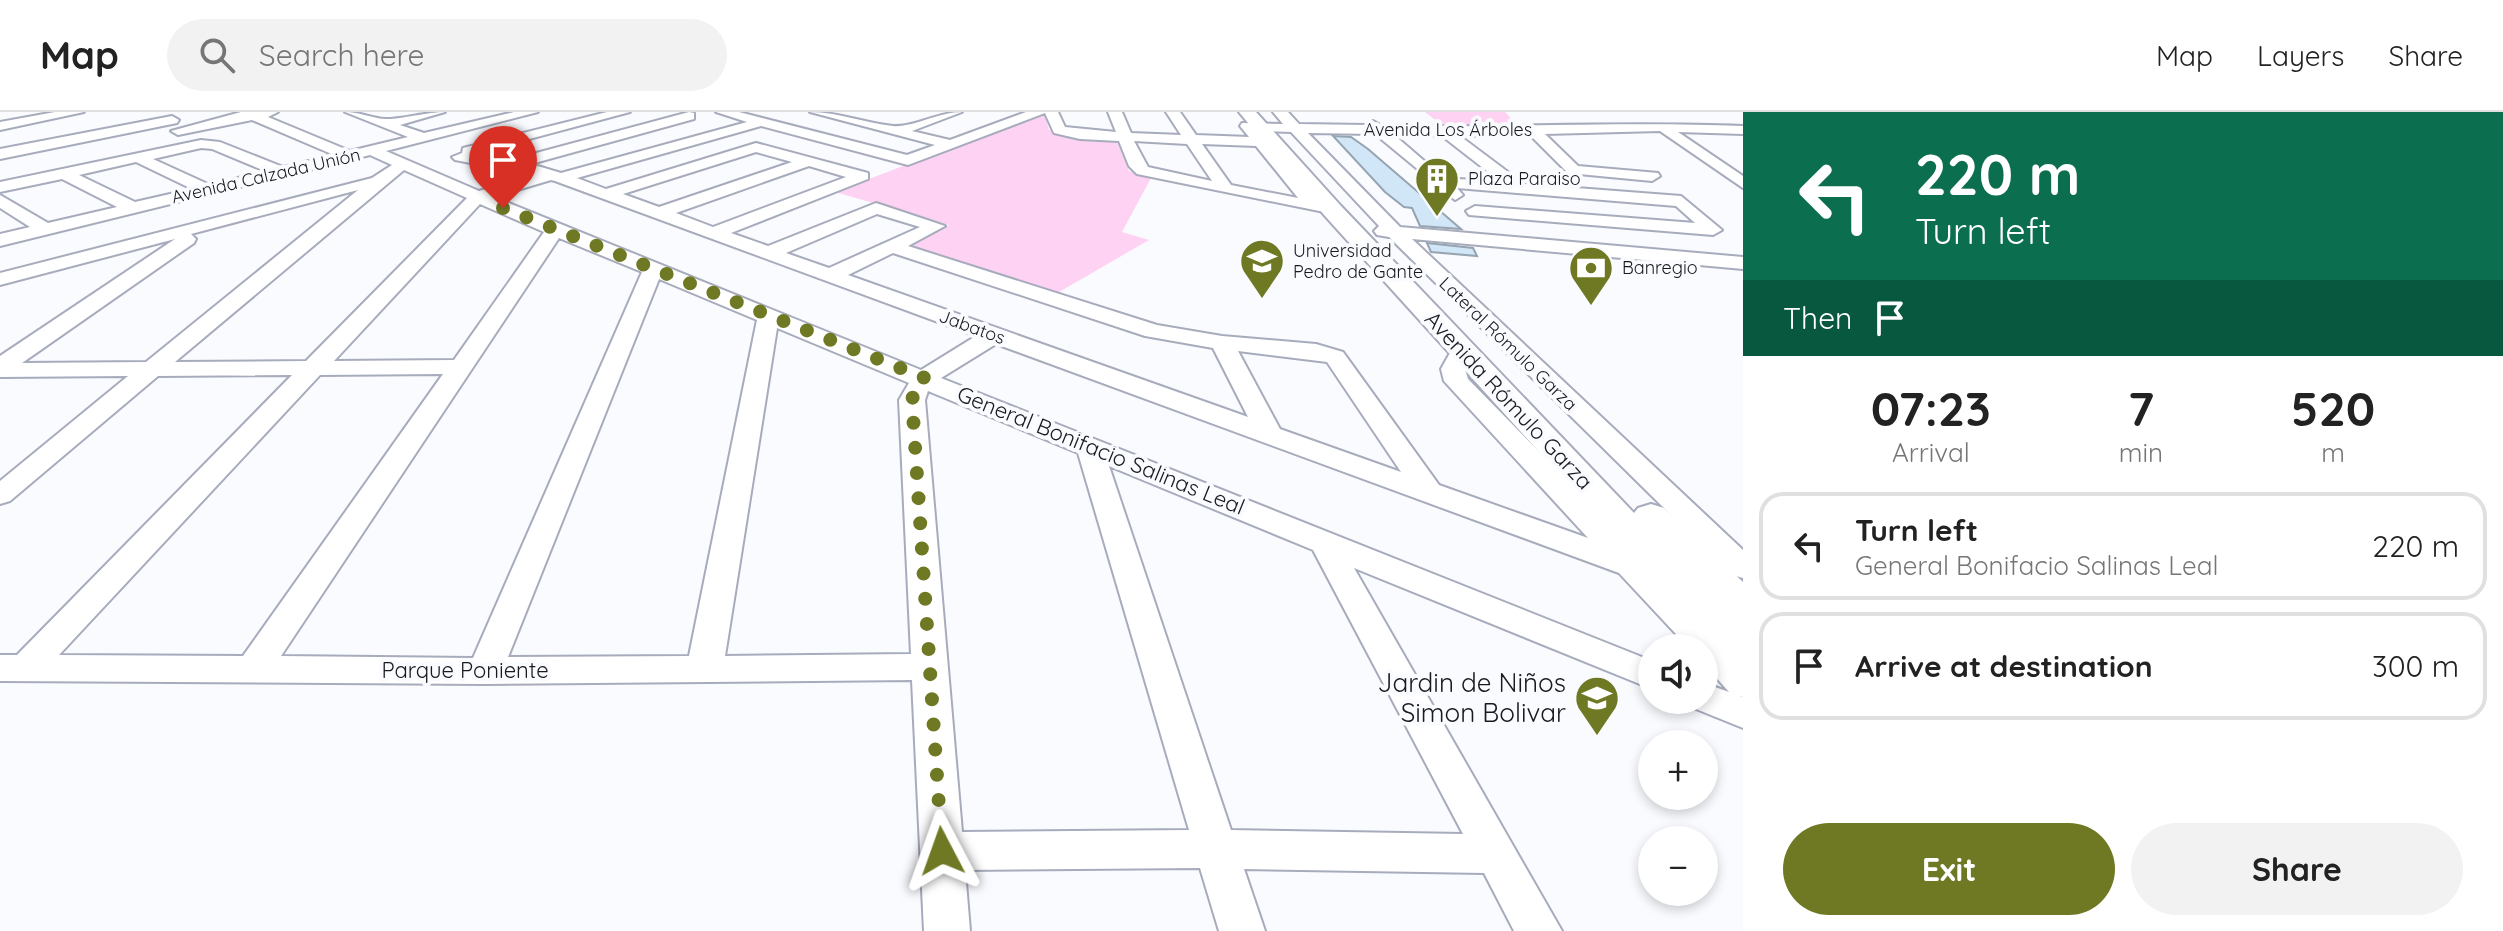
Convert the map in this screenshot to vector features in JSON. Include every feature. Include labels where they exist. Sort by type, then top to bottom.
[{"type":"main road","name":"Avenida Rómulo Garza","points":[[1269,126],[1333,210],[1614,514],[1743,648]]},
{"type":"main road","name":"Avenida Rómulo Garza","points":[[1269,126],[1306,164],[1381,231],[1533,400],[1743,607]]},
{"type":"street","points":[[0,114],[77,112]]},
{"type":"street","points":[[0,139],[139,112]]},
{"type":"street","points":[[155,112],[193,128]]},
{"type":"street","points":[[0,169],[249,114],[271,112]]},
{"type":"street","points":[[353,112],[423,138]]},
{"type":"street","points":[[384,124],[438,112]]},
{"type":"street","name":"Avenida Calzada Unión","points":[[0,240],[531,112]]},
{"type":"street","name":"Jabatos","points":[[623,112],[463,153],[460,157],[514,164],[607,194],[1271,436],[1481,508],[1680,583]]},
{"type":"street","points":[[723,112],[908,160],[1039,112]]},
{"type":"street","points":[[13,668],[477,197],[793,112]]},
{"type":"street","points":[[817,112],[950,144]]},
{"type":"street","points":[[849,119],[873,112]]},
{"type":"street","points":[[897,131],[955,112]]},
{"type":"street","name":"Avenida Los Árboles","points":[[1051,112],[1055,127],[1064,132],[1126,139],[1191,140],[1269,126],[1449,134],[1601,133],[1664,129],[1740,132]]},
{"type":"street","points":[[1115,112],[1141,169],[1333,210]]},
{"type":"street","points":[[1173,112],[1225,188]]},
{"type":"street","points":[[1236,112],[1269,126]]},
{"type":"street","points":[[1359,112],[1511,243]]},
{"type":"street","points":[[1421,112],[1519,188]]},
{"type":"street","points":[[1513,112],[1574,170],[1652,176],[1631,158]]},
{"type":"street","points":[[1577,112],[1601,133]]},
{"type":"street","points":[[1637,112],[1741,183]]},
{"type":"street","points":[[1699,112],[1740,132]]},
{"type":"street","points":[[249,114],[349,156]]},
{"type":"street","points":[[0,126],[14,116]]},
{"type":"street","points":[[514,164],[689,116]]},
{"type":"street","points":[[0,154],[172,120]]},
{"type":"street","points":[[0,187],[193,145],[215,145],[281,172]]},
{"type":"street","points":[[607,194],[751,148],[765,148],[862,176],[714,233]]},
{"type":"street","name":"General Bonifacio Salinas Leal","points":[[373,151],[555,230],[1638,670]]},
{"type":"street","points":[[137,157],[208,190]]},
{"type":"street","points":[[660,213],[809,161]]},
{"type":"street","points":[[0,495],[381,179],[402,165]]},
{"type":"street","points":[[63,173],[133,208]]},
{"type":"street","points":[[0,279],[381,179]]},
{"type":"street","points":[[1439,182],[1681,201],[1713,230],[1475,211]]},
{"type":"street","points":[[0,200],[45,229]]},
{"type":"street","points":[[769,253],[876,208],[929,223],[934,229],[831,275]]},
{"type":"street","points":[[0,369],[205,227]]},
{"type":"street","points":[[254,668],[555,230]]},
{"type":"street","points":[[1381,231],[1743,263]]},
{"type":"street","name":"Lateral Rómulo Garza","points":[[1381,231],[1743,568]]},
{"type":"street","points":[[892,247],[1136,327],[1222,343],[1316,351],[1338,360],[1427,489]]},
{"type":"street","points":[[485,671],[653,269]]},
{"type":"street","points":[[705,667],[768,317]]},
{"type":"street","points":[[947,931],[912,400],[915,389],[925,378],[995,335]]},
{"type":"street","points":[[1222,343],[1271,436]]},
{"type":"street","name":"Lateral Rómulo Garza","points":[[1463,349],[1453,369],[1456,381],[1580,515],[1743,683]]},
{"type":"street","points":[[0,369],[462,367]]},
{"type":"street","points":[[1089,446],[1242,931]]},
{"type":"street","name":"Jabatos","points":[[1481,508],[1580,515],[1614,514]]},
{"type":"street","points":[[1324,542],[1539,931]]},
{"type":"street","name":"Parque Poniente","points":[[13,668],[485,671],[929,667]]},
{"type":"street","points":[[1718,703],[1743,713]]},
{"type":"street","points":[[942,851],[1215,849],[1496,854]]},
{"type":"shaded area","points":[[1044,112],[1049,130],[1078,139],[1117,142],[1129,171],[1152,176],[1122,232],[1149,240],[1054,295],[906,247],[949,225],[835,192]]},
{"type":"shaded area","points":[[1425,112],[1505,112],[1520,128],[1447,129]]},
{"type":"building","points":[[1333,136],[1351,137],[1368,149],[1461,229],[1420,226],[1412,208],[1404,207],[1385,192]]},
{"type":"building","points":[[1427,243],[1473,248],[1477,256],[1431,252]]},
{"type":"place","name":"Plaza Paraiso","points":[[1437,218]]},
{"type":"place","name":"Universidad Pedro de Gante","points":[[1262,300]]},
{"type":"place","name":"Banregio","points":[[1591,307]]},
{"type":"place","name":"Jardin de Niños Simon Bolivar","points":[[1597,737]]},
{"type":"route","points":[[503,208],[925,378],[915,389],[912,400],[942,851]]}]
